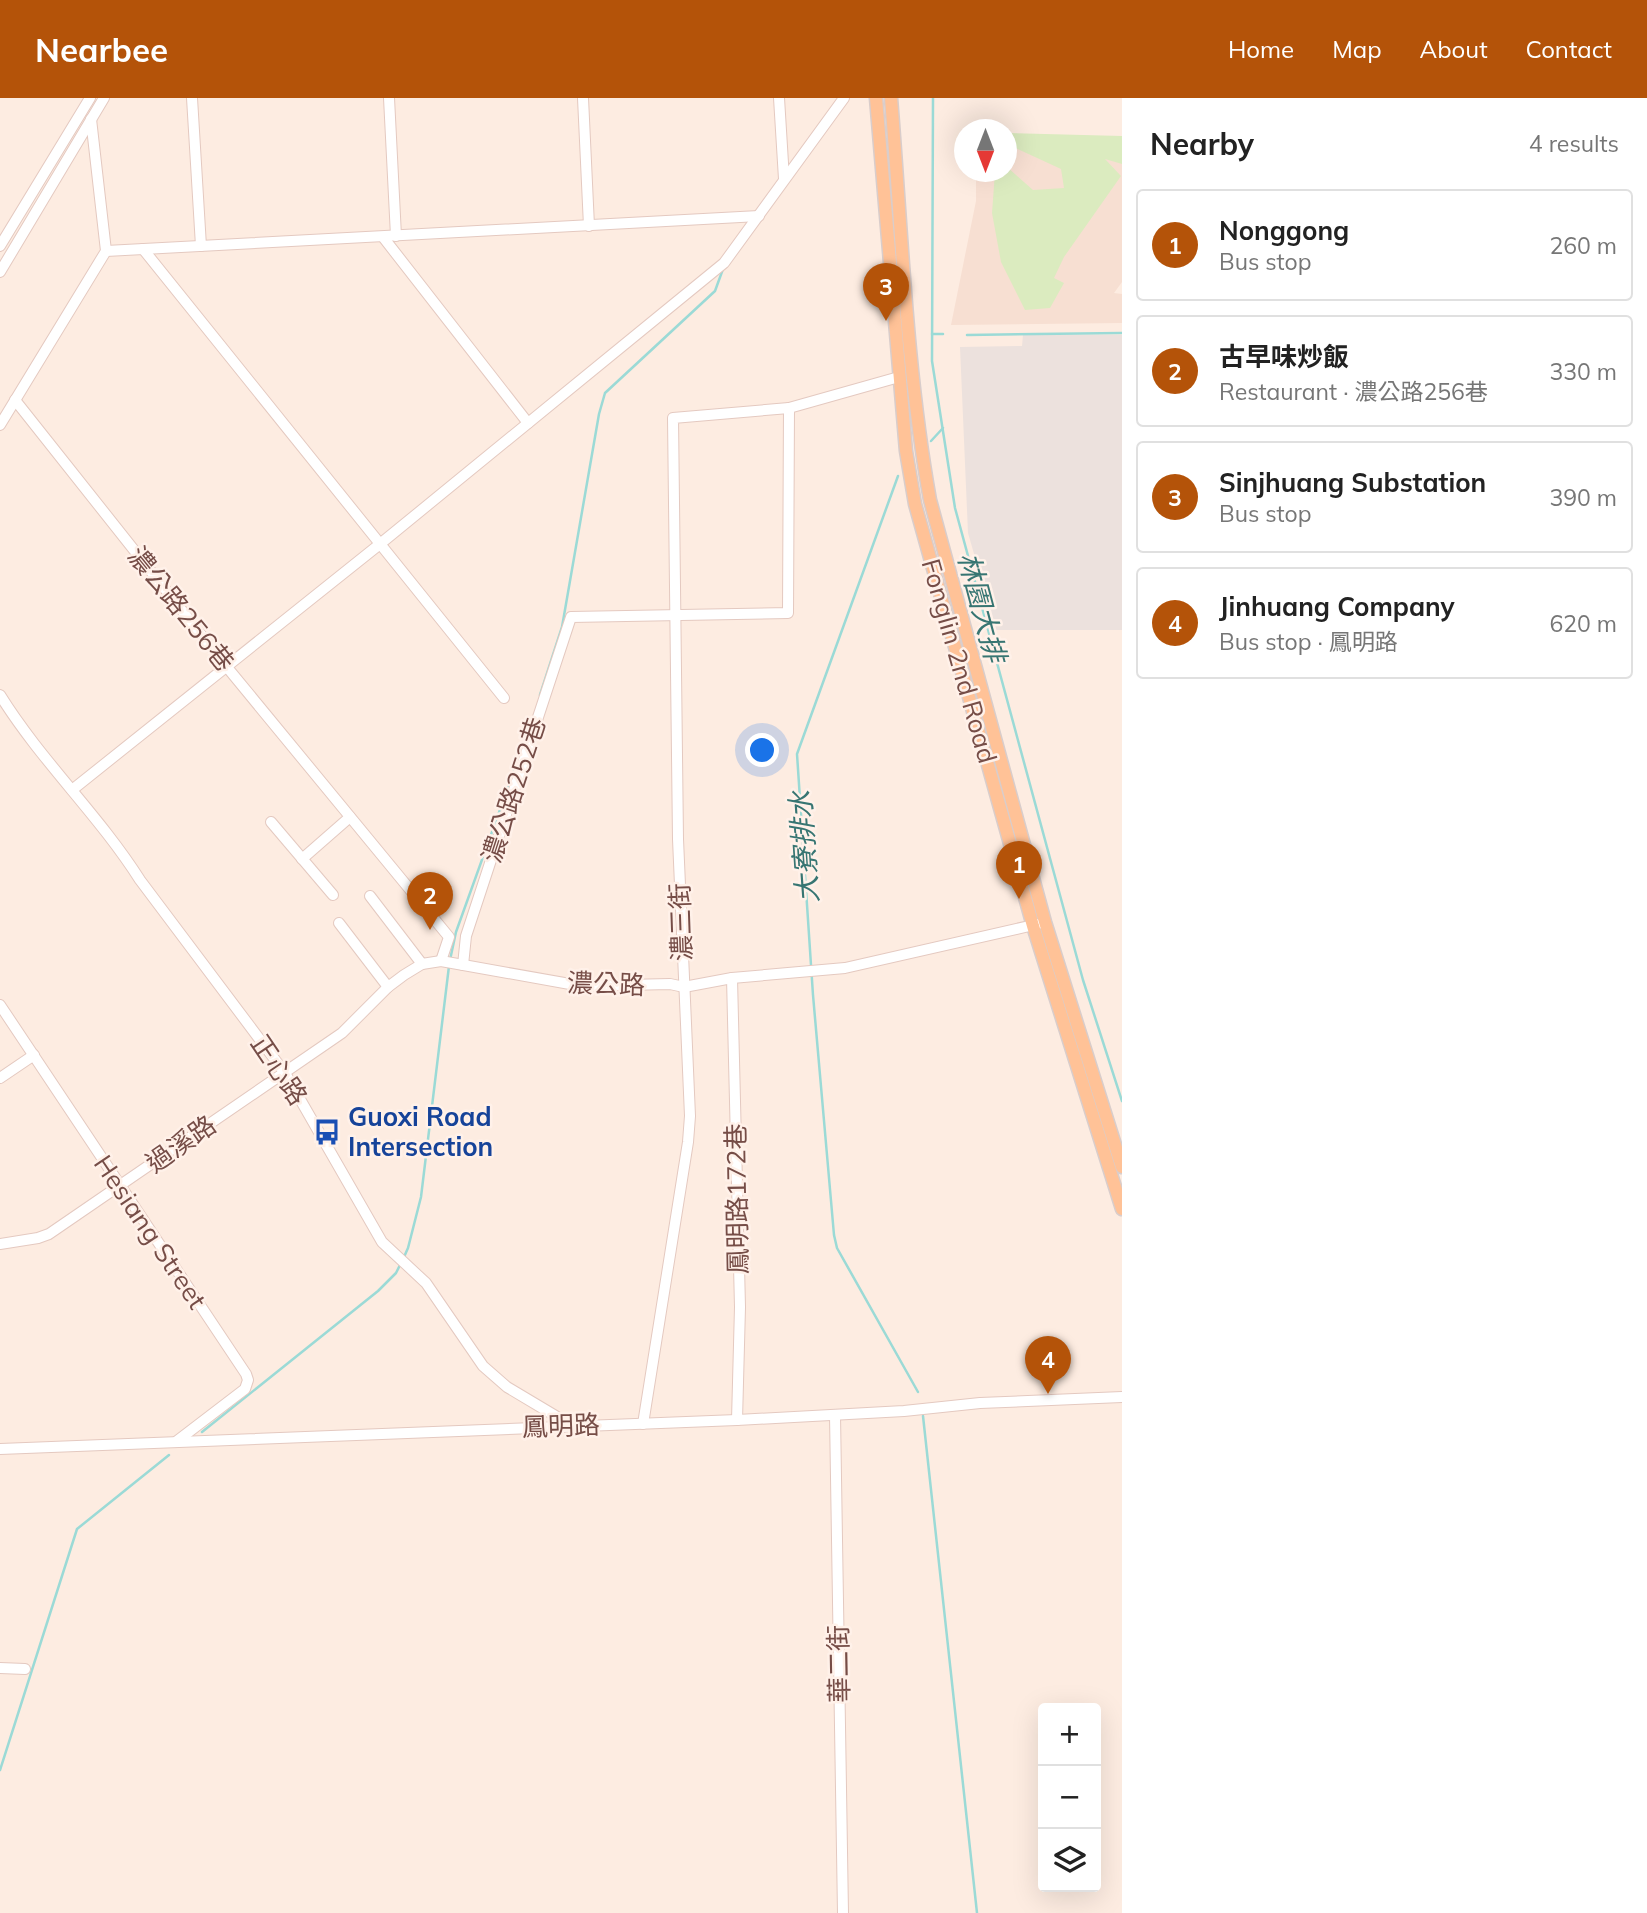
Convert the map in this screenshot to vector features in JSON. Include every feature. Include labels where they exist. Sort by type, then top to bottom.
[{"type":"main road","name":"Fonglin 2nd Road","points":[[876,98],[906,451],[915,504],[1122,1209]]},
{"type":"main road","name":"Fonglin 2nd Road","points":[[891,98],[912,374],[930,500],[1039,924],[1122,1167]]},
{"type":"street","points":[[0,246],[90,98]]},
{"type":"street","points":[[0,272],[104,98]]},
{"type":"street","points":[[192,98],[201,246]]},
{"type":"street","points":[[389,98],[396,236]]},
{"type":"street","points":[[583,98],[589,226]]},
{"type":"street","points":[[779,98],[784,180]]},
{"type":"street","points":[[72,790],[380,544],[724,263],[844,98]]},
{"type":"street","points":[[0,425],[106,251],[91,119]]},
{"type":"street","points":[[106,251],[760,216]]},
{"type":"street","points":[[383,237],[528,424]]},
{"type":"street","points":[[143,249],[504,698]]},
{"type":"street","points":[[674,615],[789,613],[789,408],[899,377]]},
{"type":"street","name":"濃公路256巷","points":[[15,400],[226,666],[449,937],[451,963]]},
{"type":"street","name":"濃三街","points":[[643,1424],[690,1116],[674,615],[673,418],[789,408]]},
{"type":"street","name":"濃公路252巷","points":[[451,963],[466,936],[571,617],[674,615]]},
{"type":"street","name":"正心路","points":[[0,695],[35,747],[120,849],[140,880],[285,1073],[382,1242],[410,1267],[438,1298],[483,1366],[508,1387],[572,1426]]},
{"type":"street","points":[[302,859],[350,817]]},
{"type":"street","points":[[271,822],[333,895]]},
{"type":"street","points":[[370,896],[422,964]]},
{"type":"street","points":[[339,923],[388,987]]},
{"type":"street","name":"濃公路","points":[[285,1073],[342,1033],[388,987],[422,964],[451,963],[581,986],[670,984],[684,987],[732,978],[820,972],[1039,924]]},
{"type":"street","name":"鳳明路172巷","points":[[732,978],[740,1307],[737,1420]]},
{"type":"street","name":"Hesiang Street","points":[[0,1005],[248,1380],[245,1389],[177,1441]]},
{"type":"street","points":[[0,1078],[34,1055]]},
{"type":"street","name":"過溪路","points":[[0,1244],[48,1234],[285,1073]]},
{"type":"street","name":"鳳明路","points":[[0,1449],[737,1420],[904,1411],[980,1403],[1122,1397]]},
{"type":"street","name":"華二街","points":[[835,1415],[843,1913]]},
{"type":"street","points":[[0,1668],[25,1669]]},
{"type":"shaded area","points":[[1017,134],[1122,155],[1122,282],[1114,293],[1122,294],[1122,323],[951,325],[976,201],[976,182],[1017,182]]},
{"type":"shaded area","points":[[1023,335],[1122,335],[1122,630],[996,630],[968,533],[960,347],[1022,346]]},
{"type":"green space","points":[[1017,133],[1122,136],[1122,164],[1105,159],[1121,176],[1064,257],[1054,278],[1064,283],[1050,308],[1025,310],[1001,262],[992,213],[994,182],[1017,182],[1017,176],[1033,190],[1064,188],[1061,169],[1017,149]]},
{"type":"waterway","name":"林園大排","points":[[933,98],[932,361],[955,508],[1083,980],[1122,1101]]},
{"type":"waterway","points":[[540,695],[562,627],[599,414],[605,393],[715,291],[723,269]]},
{"type":"waterway","points":[[967,335],[1122,333]]},
{"type":"waterway","points":[[932,334],[943,334]]},
{"type":"waterway","points":[[931,441],[943,428]]},
{"type":"waterway","name":"大寮排水","points":[[898,476],[797,754],[813,995],[834,1235],[837,1248],[918,1392]]},
{"type":"waterway","points":[[450,960],[456,932],[533,718]]},
{"type":"waterway","points":[[404,1257],[421,1197],[449,966]]},
{"type":"waterway","points":[[202,1432],[378,1291],[396,1273],[401,1263]]},
{"type":"waterway","points":[[923,1416],[977,1913]]},
{"type":"waterway","points":[[0,1770],[77,1529],[169,1455]]},
{"type":"place","name":"Sinjhuang Substation","points":[[886,321]]},
{"type":"place","name":"Nonggong","points":[[1019,899]]},
{"type":"place","name":"古早味炒飯","points":[[430,930]]},
{"type":"place","name":"Guoxi Road Intersection","points":[[327,1132]]},
{"type":"place","name":"Jinhuang Company","points":[[1048,1394]]}]
